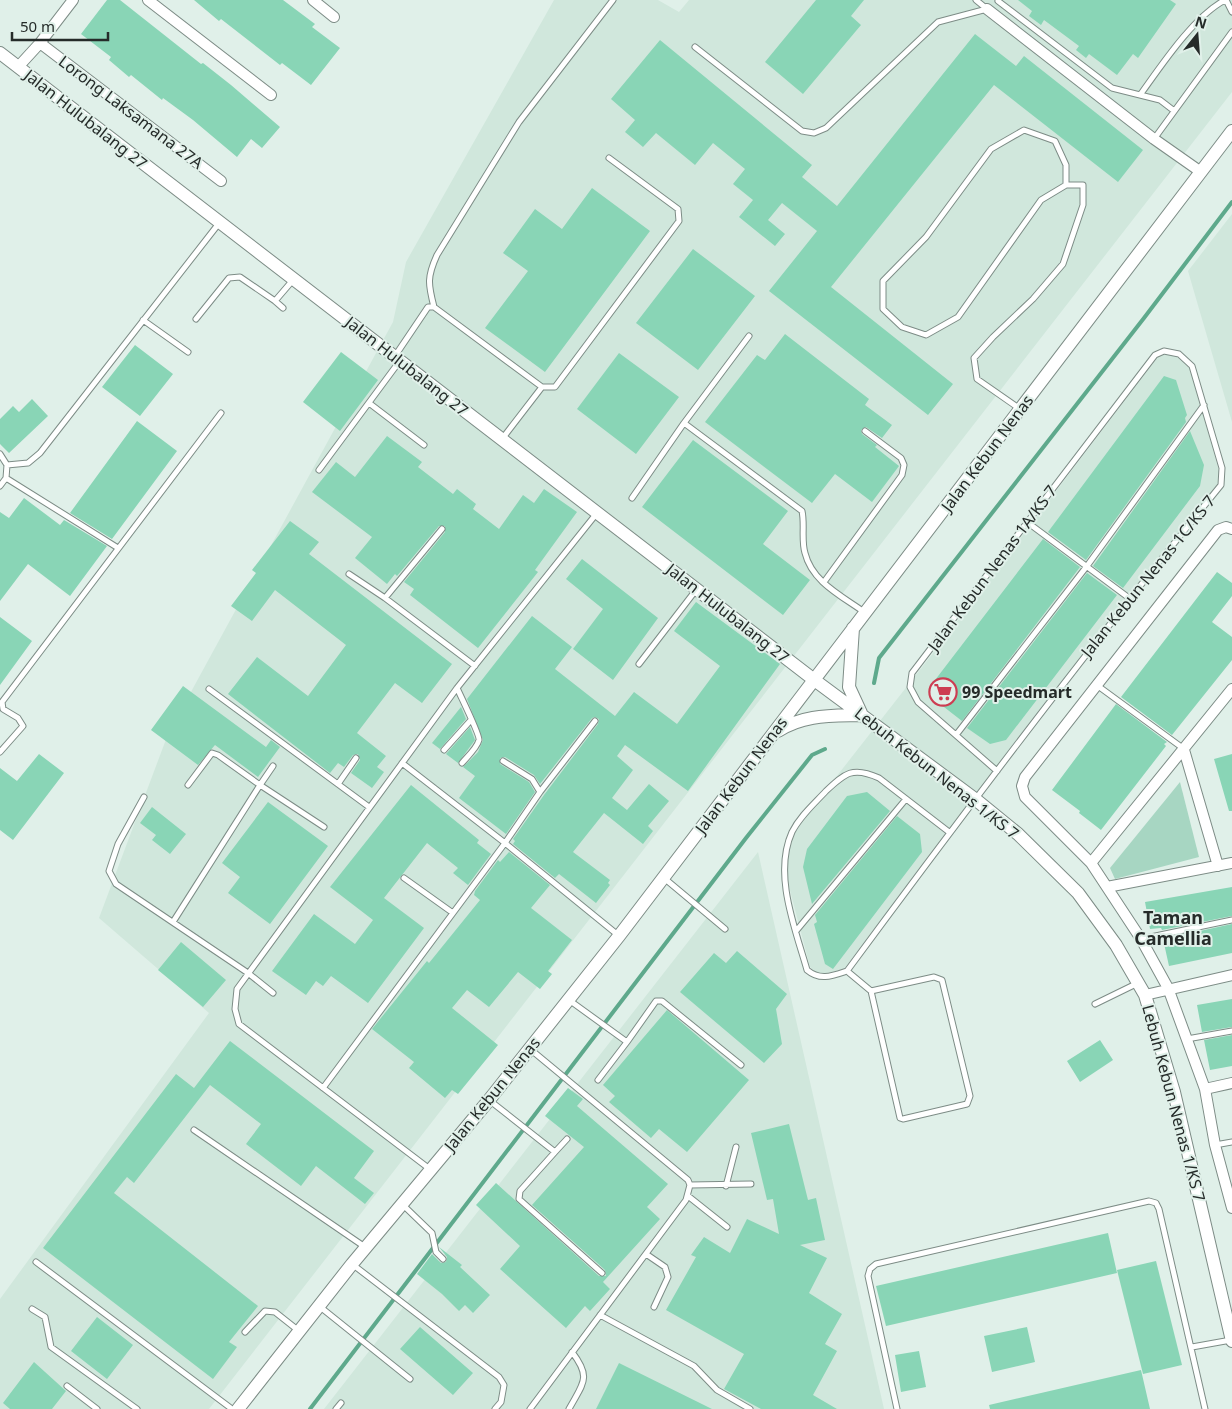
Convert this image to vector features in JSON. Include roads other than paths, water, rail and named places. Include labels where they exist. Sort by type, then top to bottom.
[{"type":"street","points":[[18,66],[40,43],[73,0]]},
{"type":"street","points":[[148,0],[272,95]]},
{"type":"street","points":[[313,0],[334,16]]},
{"type":"street","points":[[987,9],[1154,139],[1201,172]]},
{"type":"street","name":"Lorong Laksamana 27A","points":[[40,43],[221,181]]},
{"type":"street","name":"Jalan Hulubalang 27","points":[[0,53],[814,679]]},
{"type":"street","name":"Jalan Kebun Nenas","points":[[238,1409],[352,1264],[432,1170],[619,936],[1232,131]]},
{"type":"street","points":[[1232,528],[1226,526],[1218,530],[1025,777],[1022,786],[1025,797],[1091,863],[1141,939],[1168,988],[1205,1089],[1215,1145],[1232,1208]]},
{"type":"street","points":[[771,736],[789,724],[819,716],[856,710],[849,686],[853,628]]},
{"type":"street","name":"Lebuh Kebun Nenas 1/KS 7","points":[[814,679],[975,799],[1018,834],[1078,893],[1116,945],[1145,995],[1174,1092],[1232,1340]]},
{"type":"street","points":[[1091,863],[1232,689]]},
{"type":"street","points":[[1184,750],[1218,866]]},
{"type":"street","points":[[1107,887],[1232,863]]},
{"type":"street","points":[[1145,995],[1168,988],[1232,975]]},
{"type":"street","points":[[1205,1089],[1232,1083]]},
{"type":"lane","points":[[434,307],[428,283],[429,273],[437,255],[519,122],[614,0]]},
{"type":"lane","points":[[976,0],[987,9]]},
{"type":"lane","points":[[1140,95],[1163,63],[1213,6],[1225,0],[1232,12]]},
{"type":"lane","points":[[998,1],[1112,88],[1160,100],[1173,110]]},
{"type":"lane","points":[[695,47],[802,131],[814,133],[826,128],[938,22],[987,9]]},
{"type":"lane","points":[[1154,139],[1173,110],[1232,32]]},
{"type":"lane","points":[[1020,409],[977,380],[974,358],[993,336],[1034,299],[1064,264],[1082,205],[1083,185],[1066,185],[1041,200],[958,317],[926,335],[902,327],[883,309],[883,281],[926,237],[991,149],[1024,130],[1055,140],[1066,164],[1066,185]]},
{"type":"lane","points":[[318,470],[369,403],[398,359],[428,307],[434,307],[542,386],[555,386],[679,221],[678,209],[609,158]]},
{"type":"lane","points":[[7,465],[28,463],[34,459],[220,222]]},
{"type":"lane","points":[[196,319],[229,278],[240,277],[283,308]]},
{"type":"lane","points":[[275,301],[294,279]]},
{"type":"lane","points":[[143,320],[188,352]]},
{"type":"lane","points":[[632,498],[684,423],[750,336]]},
{"type":"lane","name":"Jalan Kebun Nenas 1C/KS 7","points":[[847,971],[949,832],[1129,598],[1221,485],[1222,468],[1192,366],[1179,354],[1164,351],[1155,355]]},
{"type":"lane","name":"Jalan Kebun Nenas 1A/KS 7","points":[[997,770],[918,702],[910,687],[912,673],[1155,355]]},
{"type":"lane","points":[[502,440],[542,386]]},
{"type":"lane","points":[[369,403],[424,445]]},
{"type":"lane","points":[[956,735],[1087,566],[1204,405]]},
{"type":"lane","points":[[0,752],[23,726],[18,718],[3,709],[2,702],[221,413]]},
{"type":"lane","points":[[684,423],[802,510],[805,525],[804,552],[813,573],[865,612]]},
{"type":"lane","points":[[824,582],[902,475],[904,465],[901,458],[864,431]]},
{"type":"lane","points":[[0,454],[7,465],[6,478],[0,486]]},
{"type":"lane","points":[[6,478],[118,548]]},
{"type":"lane","points":[[432,1170],[239,1024],[235,1009],[237,988],[457,688],[598,513]]},
{"type":"lane","points":[[1026,522],[1129,598]]},
{"type":"lane","points":[[386,598],[442,529]]},
{"type":"lane","points":[[349,574],[386,598],[475,666]]},
{"type":"lane","points":[[639,664],[697,589]]},
{"type":"lane","points":[[1098,686],[1184,750]]},
{"type":"lane","points":[[457,688],[478,731],[479,740],[462,763]]},
{"type":"lane","points":[[209,689],[369,807]]},
{"type":"lane","points":[[444,750],[471,720]]},
{"type":"lane","points":[[324,1088],[506,843],[509,834],[540,792],[595,721]]},
{"type":"lane","points":[[188,785],[212,753],[218,754],[260,785],[324,827]]},
{"type":"lane","points":[[338,784],[356,758]]},
{"type":"lane","points":[[503,761],[532,779],[540,792]]},
{"type":"lane","points":[[402,763],[506,843],[619,936]]},
{"type":"lane","points":[[173,922],[273,766]]},
{"type":"lane","points":[[871,991],[934,977],[942,980],[970,1096],[970,1101],[967,1104],[903,1119],[900,1118],[871,991],[847,971],[825,978],[812,974],[807,970],[783,875],[785,854],[803,815],[843,775],[857,772],[879,778],[949,832]]},
{"type":"lane","points":[[144,797],[118,844],[109,871],[116,884],[248,973],[273,993]]},
{"type":"lane","points":[[796,931],[906,799]]},
{"type":"lane","points":[[404,878],[453,913]]},
{"type":"lane","points":[[664,878],[725,929]]},
{"type":"lane","points":[[1141,939],[1232,920]]},
{"type":"lane","points":[[1095,1004],[1138,983]]},
{"type":"lane","points":[[568,999],[605,1028],[627,1042]]},
{"type":"lane","points":[[598,1080],[656,1002],[662,1000],[740,1064]]},
{"type":"lane","points":[[1187,1040],[1232,1031]]},
{"type":"lane","points":[[529,1048],[688,1180],[690,1185],[688,1196],[530,1409]]},
{"type":"lane","points":[[488,1100],[525,1131],[555,1152]]},
{"type":"lane","points":[[194,1130],[366,1248]]},
{"type":"lane","points":[[567,1139],[520,1191],[519,1199],[602,1273]]},
{"type":"lane","points":[[1215,1145],[1232,1142]]},
{"type":"lane","points":[[726,1186],[736,1147]]},
{"type":"lane","points":[[690,1185],[726,1186],[751,1184]]},
{"type":"lane","points":[[688,1196],[727,1227]]},
{"type":"lane","points":[[897,1409],[868,1276],[870,1269],[876,1264],[1149,1201],[1156,1204],[1159,1209],[1192,1347],[1204,1409]]},
{"type":"lane","points":[[402,1204],[432,1233],[436,1252],[443,1259]]},
{"type":"lane","points":[[646,1254],[665,1268],[668,1277],[654,1307]]},
{"type":"lane","points":[[36,1262],[232,1409]]},
{"type":"lane","points":[[352,1264],[499,1377],[504,1385],[501,1402],[495,1409]]},
{"type":"lane","points":[[319,1305],[410,1379]]},
{"type":"lane","points":[[32,1309],[45,1317],[51,1347],[137,1409]]},
{"type":"lane","points":[[245,1332],[265,1312],[275,1312],[299,1331]]},
{"type":"lane","points":[[600,1316],[694,1366],[717,1390],[750,1409]]},
{"type":"lane","points":[[1192,1347],[1232,1340]]},
{"type":"lane","points":[[568,1409],[584,1381],[584,1367],[572,1352]]},
{"type":"lane","points":[[67,1386],[97,1409]]},
{"type":"lane","points":[[336,1409],[341,1403]]},
{"type":"waterway","points":[[874,683],[879,658],[1232,202]]},
{"type":"waterway","points":[[310,1409],[746,838],[812,755],[825,749]]},
{"type":"place","name":"99 Speedmart","points":[[943,692]]},
{"type":"district","name":"Taman Camellia","points":[[1173,928]]}]
